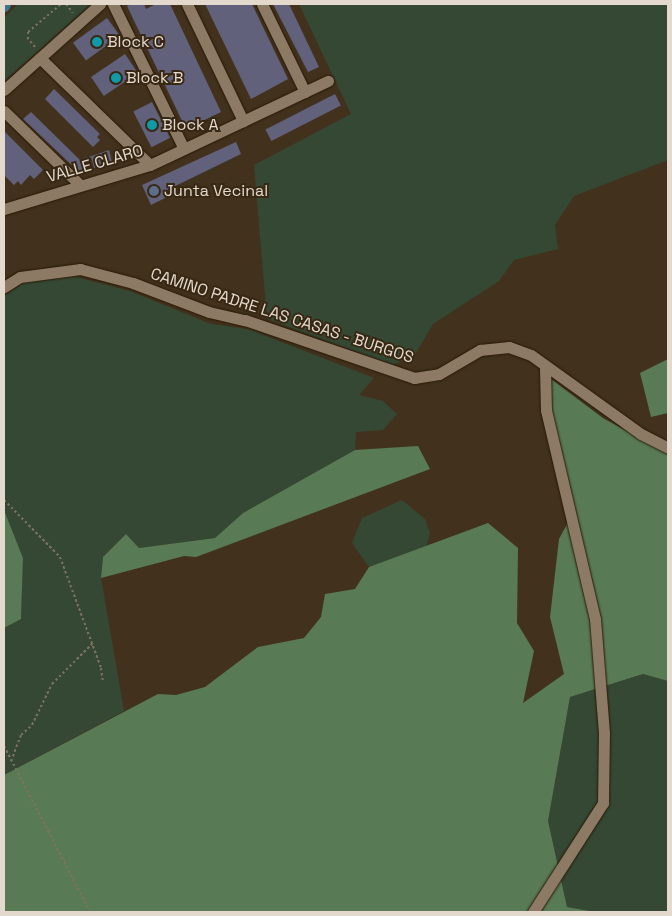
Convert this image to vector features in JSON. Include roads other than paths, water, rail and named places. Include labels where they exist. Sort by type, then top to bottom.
[{"type":"street","points":[[4,90],[37,53],[100,4]]},
{"type":"street","points":[[113,4],[184,149]]},
{"type":"street","points":[[187,4],[244,121]]},
{"type":"street","points":[[262,4],[305,92]]},
{"type":"street","points":[[37,53],[150,165]]},
{"type":"street","name":"VALLE CLARO","points":[[6,203],[150,165],[328,81]]},
{"type":"street","points":[[4,111],[80,185]]},
{"type":"street","name":"CAMINO PADRE LAS CASAS - BURGOS","points":[[4,287],[20,277],[80,269],[132,283],[209,312],[245,320],[414,378],[439,374],[480,350],[509,347],[531,355],[545,368],[641,434],[668,448]]},
{"type":"street","points":[[533,912],[603,803],[604,733],[594,619],[546,410],[545,368]]},
{"type":"place","name":"Block C","points":[[97,42]]},
{"type":"place","name":"Block B","points":[[116,78]]},
{"type":"place","name":"Block A","points":[[152,125]]},
{"type":"place","name":"Junta Vecinal","points":[[154,191]]}]
